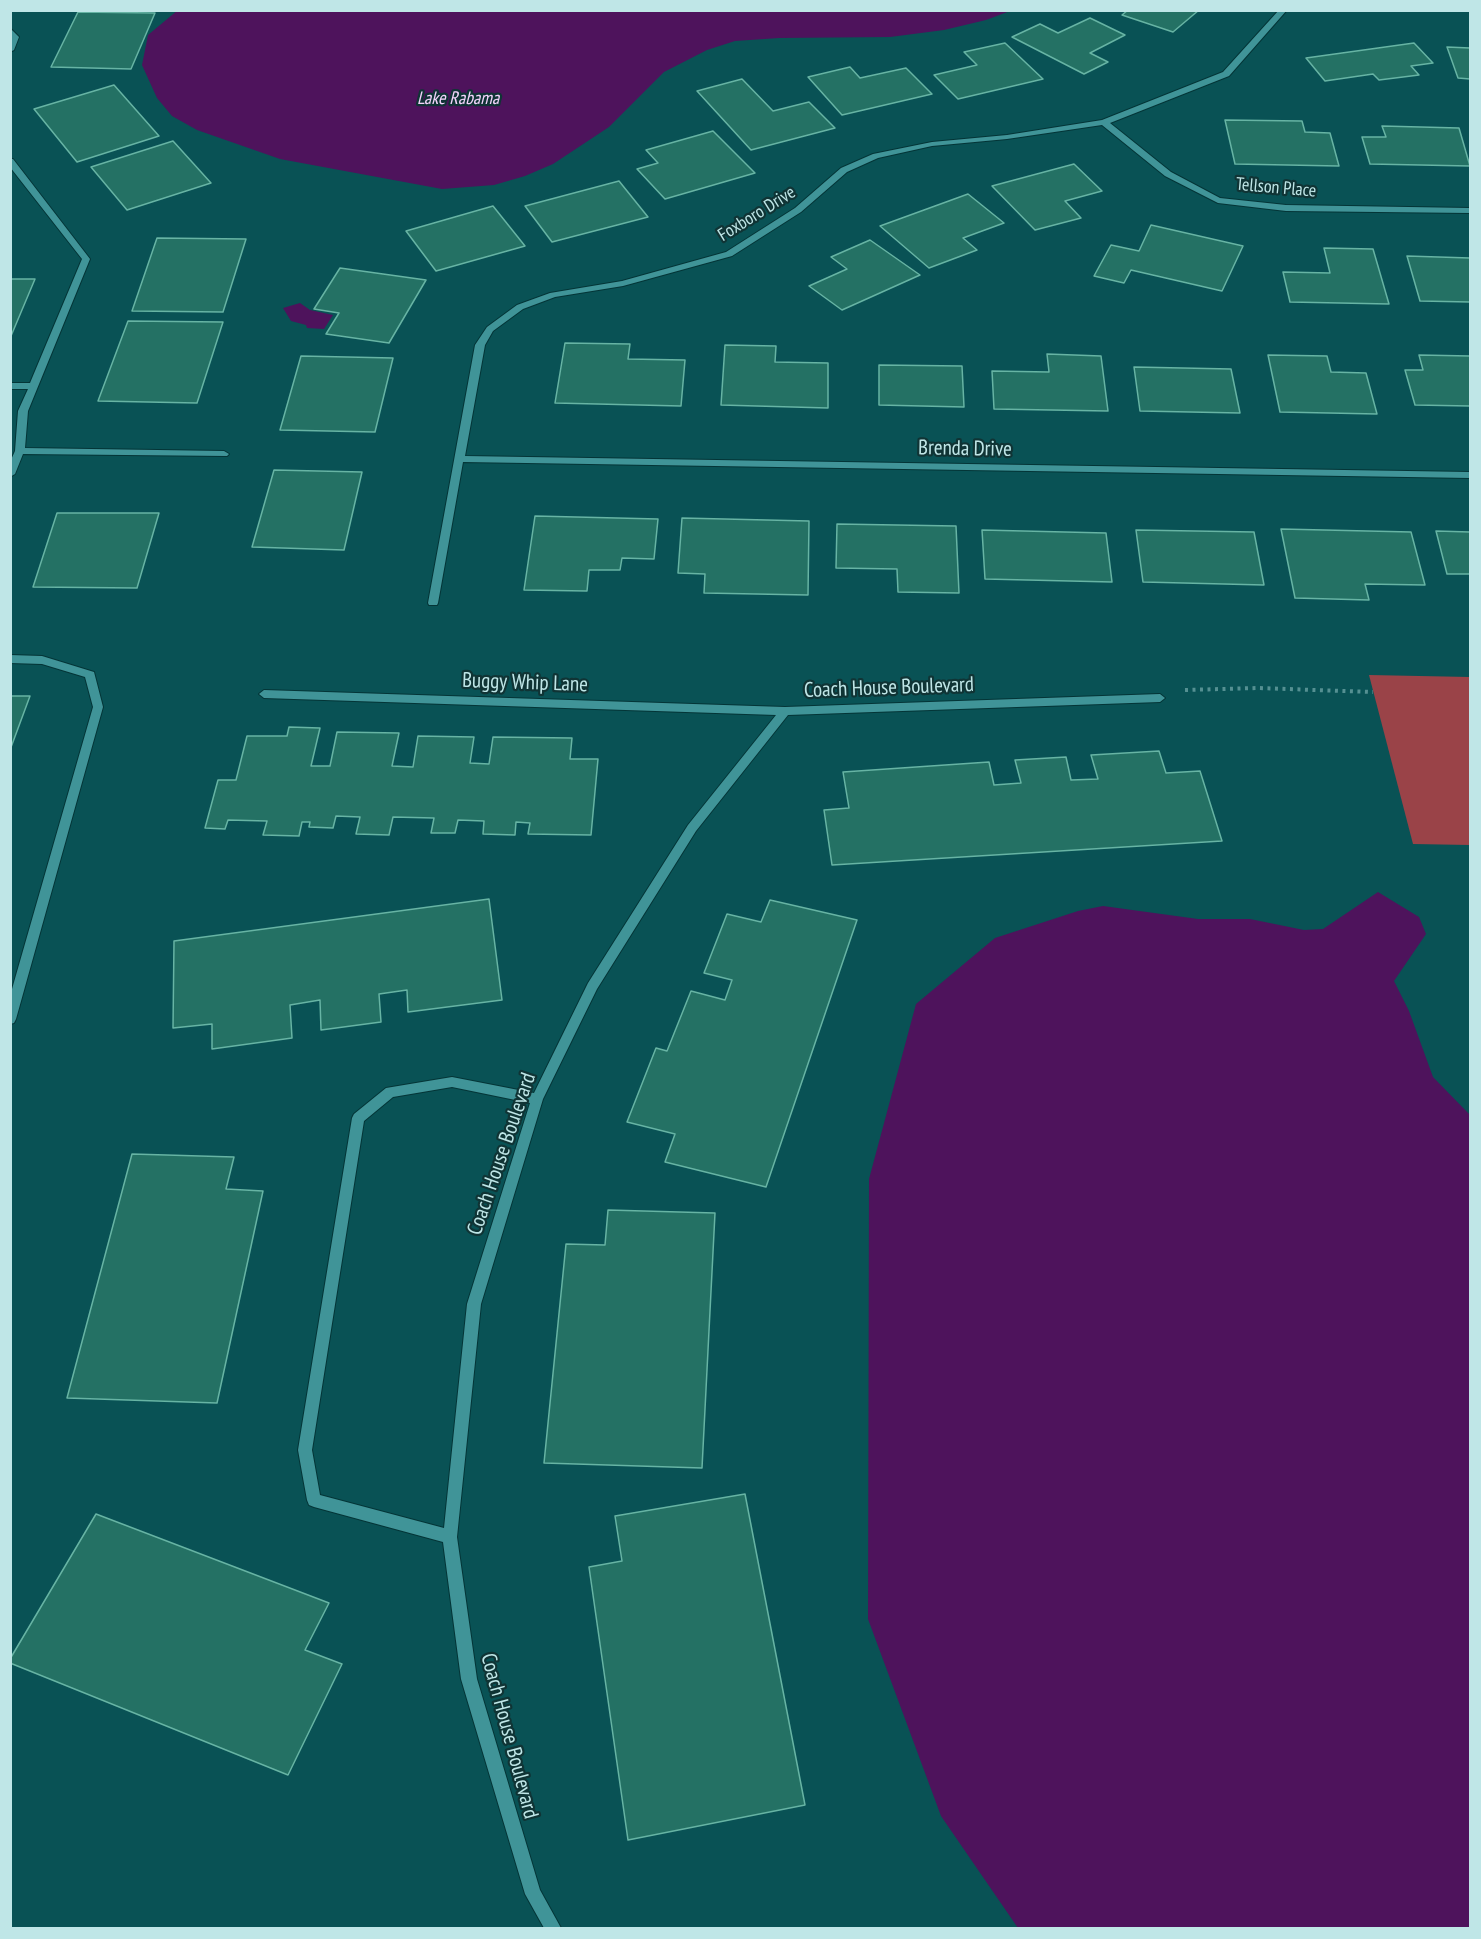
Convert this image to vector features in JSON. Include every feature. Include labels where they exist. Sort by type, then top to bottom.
[{"type":"street","name":"Foxboro Drive","points":[[433,603],[480,345],[489,329],[520,307],[553,295],[623,284],[729,254],[798,210],[844,170],[876,156],[932,144],[1007,137],[1104,122],[1226,74],[1284,10]]},
{"type":"street","points":[[10,30],[15,37],[10,50]]},
{"type":"street","name":"Tellson Place","points":[[1104,122],[1168,174],[1218,200],[1286,208],[1470,211]]},
{"type":"street","points":[[10,161],[86,259],[16,425],[20,451],[10,474]]},
{"type":"street","points":[[10,386],[33,386]]},
{"type":"street","points":[[20,451],[224,454]]},
{"type":"street","name":"Brenda Drive","points":[[458,459],[1470,475]]},
{"type":"street","points":[[10,659],[42,660],[90,675],[98,708],[10,1019]]},
{"type":"street","name":"Buggy Whip Lane","points":[[264,694],[784,711]]},
{"type":"street","name":"Coach House Boulevard","points":[[553,1929],[533,1894],[469,1679],[450,1537],[474,1304],[537,1099],[592,986],[692,828],[784,711],[1160,698]]},
{"type":"street","points":[[450,1537],[314,1500],[305,1450],[358,1118],[390,1092],[452,1082],[537,1099]]},
{"type":"path","points":[[1160,698],[1170,690],[1258,688],[1373,692]]},
{"type":"shaded area","points":[[1369,675],[1470,677],[1470,845],[1413,844]]},
{"type":"water","name":"Lake Rabama","points":[[178,10],[1010,11],[986,20],[944,30],[890,37],[779,38],[735,41],[707,50],[664,72],[609,127],[553,164],[525,176],[494,185],[442,189],[280,159],[197,130],[172,116],[157,98],[142,65],[148,35]]},
{"type":"water","points":[[300,303],[310,310],[333,315],[324,329],[307,328],[306,325],[291,321],[283,308]]},
{"type":"water","points":[[1378,892],[1419,917],[1426,934],[1394,981],[1409,1011],[1433,1077],[1470,1115],[1470,1928],[1018,1928],[941,1816],[868,1619],[869,1179],[916,1004],[995,938],[1078,911],[1103,906],[1198,919],[1250,919],[1304,930],[1323,929]]},
{"type":"building","points":[[1128,10],[1199,10],[1173,32],[1122,15]]},
{"type":"building","points":[[78,12],[155,13],[131,69],[51,67]]},
{"type":"building","points":[[1090,18],[1125,35],[1090,53],[1108,62],[1084,74],[1012,37],[1040,24],[1058,33]]},
{"type":"building","points":[[1005,43],[1043,79],[958,99],[934,75],[977,65],[964,52]]},
{"type":"building","points":[[1414,43],[1433,63],[1411,66],[1419,75],[1379,80],[1373,74],[1325,81],[1306,58]]},
{"type":"building","points":[[1447,47],[1470,48],[1470,79],[1458,78]]},
{"type":"building","points":[[850,67],[860,78],[906,68],[932,94],[842,115],[808,77]]},
{"type":"building","points":[[742,79],[773,111],[809,102],[835,128],[751,150],[697,91]]},
{"type":"building","points":[[114,85],[159,136],[77,162],[34,109]]},
{"type":"building","points":[[1225,120],[1302,121],[1305,132],[1330,133],[1339,166],[1235,164]]},
{"type":"building","points":[[1382,126],[1459,128],[1470,166],[1370,164],[1362,137],[1386,137]]},
{"type":"building","points":[[713,131],[755,173],[665,199],[637,169],[658,163],[646,150]]},
{"type":"building","points":[[173,141],[211,183],[127,210],[91,167]]},
{"type":"building","points":[[1074,164],[1102,191],[1065,201],[1081,218],[1035,230],[992,186]]},
{"type":"building","points":[[619,181],[648,217],[552,242],[525,206]]},
{"type":"building","points":[[968,194],[1004,223],[963,238],[977,250],[929,268],[880,226]]},
{"type":"building","points":[[493,206],[525,246],[436,271],[406,231]]},
{"type":"building","points":[[1151,225],[1243,246],[1222,291],[1131,270],[1124,283],[1094,276],[1111,245],[1139,251]]},
{"type":"building","points":[[157,238],[246,239],[223,312],[132,311]]},
{"type":"building","points":[[870,240],[920,275],[842,310],[809,286],[847,269],[831,257]]},
{"type":"building","points":[[1324,248],[1373,249],[1389,304],[1290,302],[1283,272],[1330,273]]},
{"type":"building","points":[[1407,256],[1470,258],[1470,302],[1420,301]]},
{"type":"building","points":[[340,268],[426,280],[389,343],[326,334],[339,313],[314,309]]},
{"type":"building","points":[[10,279],[35,279],[11,336],[10,336]]},
{"type":"building","points":[[128,321],[223,322],[197,403],[98,401]]},
{"type":"building","points":[[565,343],[630,344],[628,359],[685,360],[681,406],[555,403]]},
{"type":"building","points":[[725,345],[776,346],[775,362],[828,363],[828,408],[721,405]]},
{"type":"building","points":[[1047,354],[1101,356],[1108,411],[994,409],[992,371],[1049,372]]},
{"type":"building","points":[[1268,355],[1327,356],[1331,372],[1366,373],[1377,414],[1280,412]]},
{"type":"building","points":[[1419,355],[1470,356],[1470,406],[1415,405],[1405,370],[1423,370]]},
{"type":"building","points":[[301,356],[393,358],[375,432],[280,430]]},
{"type":"building","points":[[879,365],[962,366],[964,407],[879,405]]},
{"type":"building","points":[[1134,367],[1231,369],[1240,413],[1140,411]]},
{"type":"building","points":[[274,470],[362,472],[344,550],[252,547]]},
{"type":"building","points":[[57,513],[159,513],[137,588],[33,587]]},
{"type":"building","points":[[535,516],[658,519],[654,559],[622,558],[620,570],[589,570],[587,591],[524,590]]},
{"type":"building","points":[[682,518],[809,521],[808,595],[704,593],[705,574],[678,573]]},
{"type":"building","points":[[837,524],[956,526],[959,593],[898,592],[897,569],[836,568]]},
{"type":"building","points":[[1281,529],[1411,532],[1425,585],[1365,584],[1369,600],[1295,598]]},
{"type":"building","points":[[982,530],[1106,533],[1112,582],[985,579]]},
{"type":"building","points":[[1136,530],[1254,532],[1264,585],[1143,582]]},
{"type":"building","points":[[1436,531],[1470,532],[1470,574],[1447,574]]},
{"type":"building","points":[[10,696],[30,696],[10,750]]},
{"type":"building","points":[[289,727],[320,728],[311,766],[330,766],[337,732],[399,733],[392,766],[413,767],[418,736],[474,737],[470,763],[489,764],[493,737],[572,738],[570,759],[598,759],[591,835],[528,834],[530,823],[516,822],[515,835],[483,834],[484,821],[458,820],[455,833],[431,833],[434,818],[393,817],[389,835],[356,834],[360,817],[336,816],[333,828],[309,827],[310,822],[302,822],[299,836],[263,835],[267,821],[228,820],[225,829],[205,828],[218,780],[236,780],[247,736],[287,736]]},
{"type":"building","points":[[1159,751],[1166,773],[1200,771],[1222,841],[832,865],[824,810],[849,808],[843,772],[989,762],[994,785],[1021,783],[1015,760],[1066,757],[1071,780],[1098,779],[1091,755]]},
{"type":"building","points":[[489,899],[502,1000],[408,1012],[407,990],[379,994],[381,1022],[321,1030],[320,1000],[290,1005],[292,1038],[212,1049],[212,1024],[173,1028],[174,941]]},
{"type":"building","points":[[770,900],[857,920],[766,1187],[665,1162],[675,1134],[627,1122],[656,1048],[667,1051],[691,991],[725,1000],[732,980],[704,973],[727,914],[761,922]]},
{"type":"building","points":[[132,1154],[234,1157],[226,1189],[263,1191],[217,1403],[67,1398]]},
{"type":"building","points":[[608,1210],[715,1213],[702,1468],[544,1463],[566,1244],[605,1245]]},
{"type":"building","points":[[745,1494],[805,1805],[628,1840],[589,1567],[622,1561],[615,1516]]},
{"type":"building","points":[[96,1514],[329,1603],[305,1650],[342,1664],[288,1775],[10,1663],[10,1659]]}]
